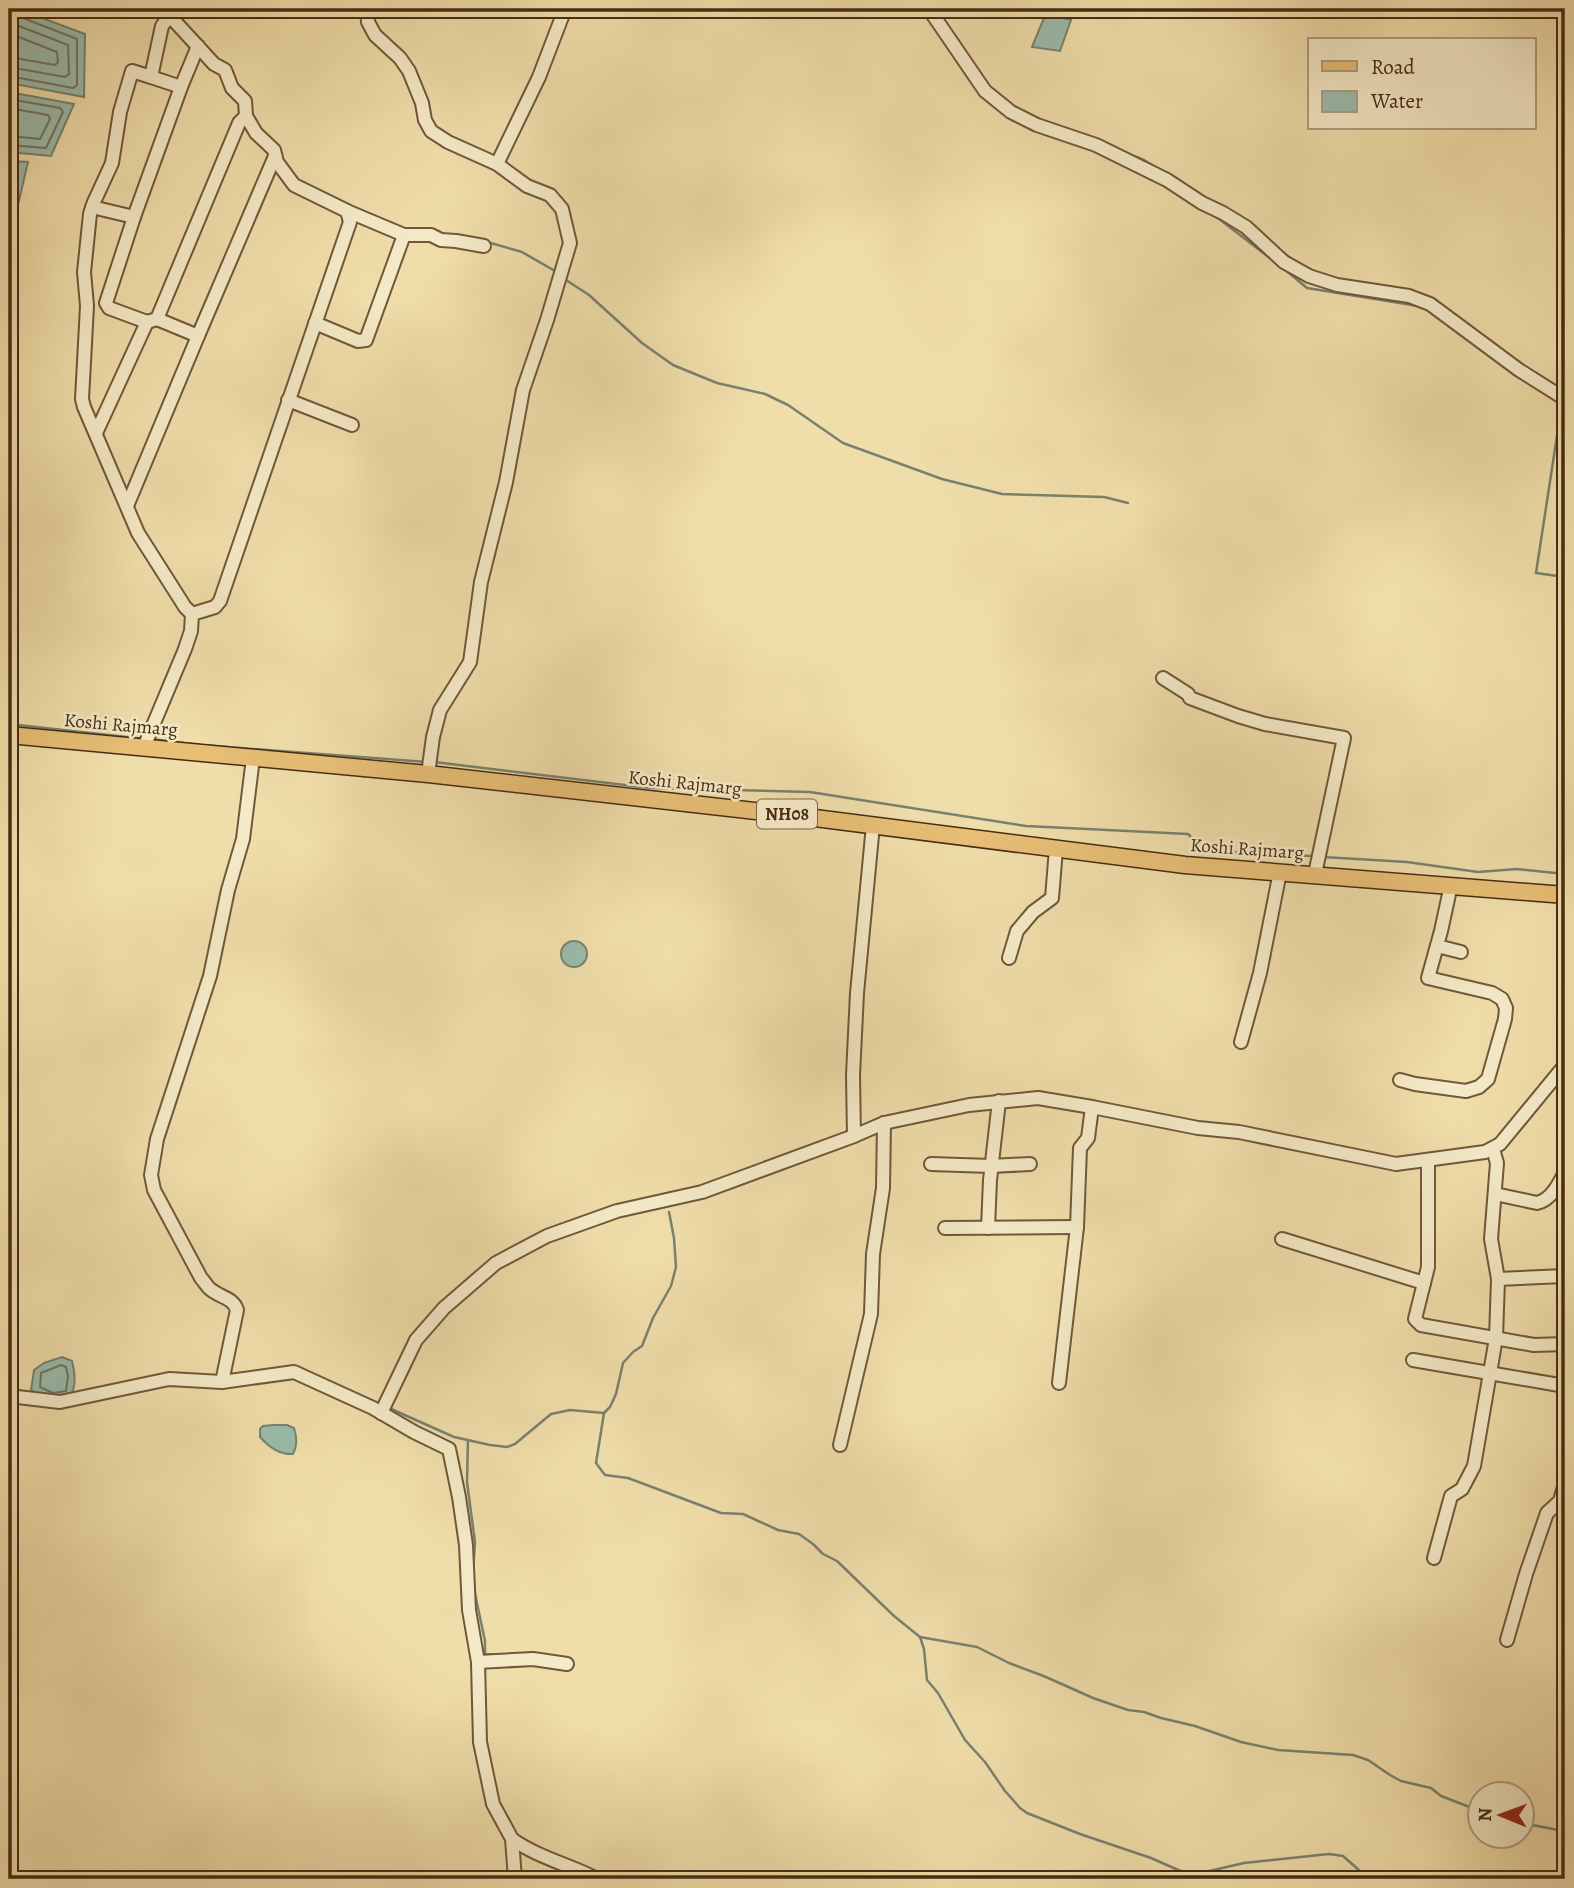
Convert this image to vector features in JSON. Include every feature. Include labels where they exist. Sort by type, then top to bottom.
[{"type":"main road","name":"Koshi Rajmarg","points":[[9,735],[253,758],[429,766],[1185,865],[1565,895]]},
{"type":"street","points":[[367,9],[368,22],[375,35],[400,58],[409,72],[431,131],[448,142],[497,164],[527,186],[550,195],[562,209],[570,243],[523,390],[506,482],[481,582],[470,662],[440,710],[429,766]]},
{"type":"street","points":[[497,164],[539,77],[565,9]]},
{"type":"street","points":[[929,9],[985,91],[1011,112],[1037,125],[1096,145],[1167,180],[1246,227],[1284,262],[1309,276],[1337,285],[1409,296],[1430,304],[1519,370],[1565,399]]},
{"type":"street","points":[[151,77],[162,26],[172,12],[214,64],[225,70],[232,88],[245,101],[246,117],[256,133],[274,150],[277,162],[293,185],[404,234],[431,235],[441,240],[484,246]]},
{"type":"street","points":[[198,46],[134,217],[106,303],[109,308],[198,337]]},
{"type":"street","points":[[181,87],[132,71],[120,112],[112,163],[93,206],[84,272],[86,306],[82,399],[138,533],[184,607],[192,614]]},
{"type":"street","points":[[96,433],[152,320],[239,123],[246,117]]},
{"type":"street","points":[[127,506],[275,156]]},
{"type":"street","points":[[93,206],[134,217]]},
{"type":"street","points":[[192,614],[215,607],[220,601],[350,222],[347,211]]},
{"type":"street","points":[[315,323],[358,341],[366,340],[404,234]]},
{"type":"street","points":[[288,400],[352,425]]},
{"type":"street","points":[[144,747],[185,649],[191,631],[192,614]]},
{"type":"street","points":[[1163,678],[1191,698],[1238,716],[1265,724],[1344,738],[1315,874]]},
{"type":"street","points":[[222,1382],[236,1306],[210,1289],[201,1278],[154,1190],[151,1175],[157,1139],[210,976],[228,890],[243,839],[253,758]]},
{"type":"street","points":[[854,1136],[853,1075],[857,993],[873,825]]},
{"type":"street","points":[[1009,958],[1017,931],[1033,912],[1052,898],[1056,849]]},
{"type":"street","points":[[1241,1042],[1260,973],[1280,872]]},
{"type":"street","points":[[1400,1080],[1466,1091],[1479,1087],[1488,1079],[1505,1019],[1506,1008],[1502,999],[1492,993],[1428,978],[1451,885]]},
{"type":"street","points":[[1437,946],[1461,952]]},
{"type":"street","points":[[382,1413],[416,1340],[444,1308],[496,1262],[547,1236],[617,1211],[702,1192],[884,1123],[969,1105],[1038,1098],[1198,1128],[1239,1132],[1396,1164],[1465,1156],[1493,1149],[1565,1065]]},
{"type":"street","points":[[988,1228],[991,1166],[999,1101]]},
{"type":"street","points":[[1059,1383],[1077,1227],[1080,1149],[1088,1138],[1092,1107]]},
{"type":"street","points":[[840,1445],[871,1314],[873,1254],[883,1188],[884,1123]]},
{"type":"street","points":[[1434,1558],[1451,1496],[1462,1489],[1474,1466],[1496,1338],[1498,1279],[1491,1239],[1496,1163],[1493,1149]]},
{"type":"street","points":[[1428,1161],[1428,1267],[1415,1319],[1418,1323],[1534,1345],[1565,1344]]},
{"type":"street","points":[[931,1164],[1030,1164]]},
{"type":"street","points":[[1495,1194],[1543,1202],[1565,1172]]},
{"type":"street","points":[[945,1228],[1077,1227]]},
{"type":"street","points":[[1282,1239],[1424,1283]]},
{"type":"street","points":[[1498,1279],[1565,1276]]},
{"type":"street","points":[[1413,1360],[1565,1386]]},
{"type":"street","points":[[9,1396],[60,1402],[169,1378],[222,1382],[294,1372],[334,1389],[449,1449],[466,1545],[469,1610],[478,1662],[480,1742],[493,1804],[512,1839],[515,1879]]},
{"type":"street","points":[[1507,1640],[1525,1574],[1547,1513],[1560,1501],[1565,1483]]},
{"type":"street","points":[[478,1662],[533,1659],[567,1664]]},
{"type":"street","points":[[512,1839],[526,1849],[560,1861],[597,1879]]},
{"type":"water","points":[[9,9],[18,9],[85,34],[84,97],[9,83]]},
{"type":"water","points":[[1046,13],[1071,20],[1060,51],[1032,47]]},
{"type":"water","points":[[9,92],[74,104],[51,156],[9,152]]},
{"type":"water","points":[[9,161],[28,162],[11,235],[9,235]]},
{"type":"water","points":[[574,941],[583,945],[587,954],[583,963],[574,967],[565,963],[561,954],[565,945]]},
{"type":"water","points":[[62,1357],[72,1361],[74,1371],[74,1385],[69,1398],[42,1396],[31,1390],[34,1370],[44,1363]]},
{"type":"water","points":[[263,1426],[294,1428],[296,1447],[293,1454],[275,1449],[260,1437],[260,1429]]},
{"type":"waterway","points":[[207,48],[219,61]]},
{"type":"waterway","points":[[1126,153],[1163,172]]},
{"type":"waterway","points":[[1214,215],[1275,262]]},
{"type":"waterway","points":[[487,242],[522,252],[555,271]]},
{"type":"waterway","points":[[1281,251],[1296,262]]},
{"type":"waterway","points":[[1283,268],[1307,288],[1418,306]]},
{"type":"waterway","points":[[566,280],[589,295],[642,343],[673,365],[717,383],[765,394],[788,405],[843,443],[942,479],[1002,494],[1104,497],[1128,503]]},
{"type":"waterway","points":[[1562,403],[1536,573],[1565,577]]},
{"type":"waterway","points":[[9,724],[145,739]]},
{"type":"waterway","points":[[151,739],[427,762]]},
{"type":"waterway","points":[[434,762],[650,788],[810,792],[1026,826],[1188,834],[1198,844],[1239,853],[1313,856]]},
{"type":"waterway","points":[[1323,857],[1407,862],[1478,872],[1517,869],[1565,874]]},
{"type":"waterway","points":[[669,1212],[676,1267],[671,1286],[653,1318],[642,1346],[623,1363],[616,1394],[604,1413],[596,1463],[605,1475],[628,1478],[721,1513],[743,1514],[778,1530],[799,1534],[823,1554],[837,1561],[920,1637],[927,1680],[938,1693],[965,1740],[985,1762],[1005,1791],[1027,1813],[1185,1873],[1205,1872],[1244,1863],[1329,1854],[1343,1856],[1369,1879]]},
{"type":"waterway","points":[[389,1408],[454,1437],[507,1447],[515,1444],[551,1414],[570,1410],[604,1413]]},
{"type":"waterway","points":[[468,1440],[467,1482],[475,1542],[473,1572]]},
{"type":"waterway","points":[[474,1589],[485,1641],[485,1654],[496,1655]]},
{"type":"waterway","points":[[920,1637],[977,1647],[1093,1698],[1128,1710],[1195,1726],[1241,1742],[1278,1750],[1353,1755],[1368,1760],[1401,1781],[1431,1788],[1441,1796],[1466,1806]]},
{"type":"waterway","points":[[1536,1826],[1558,1830]]}]
